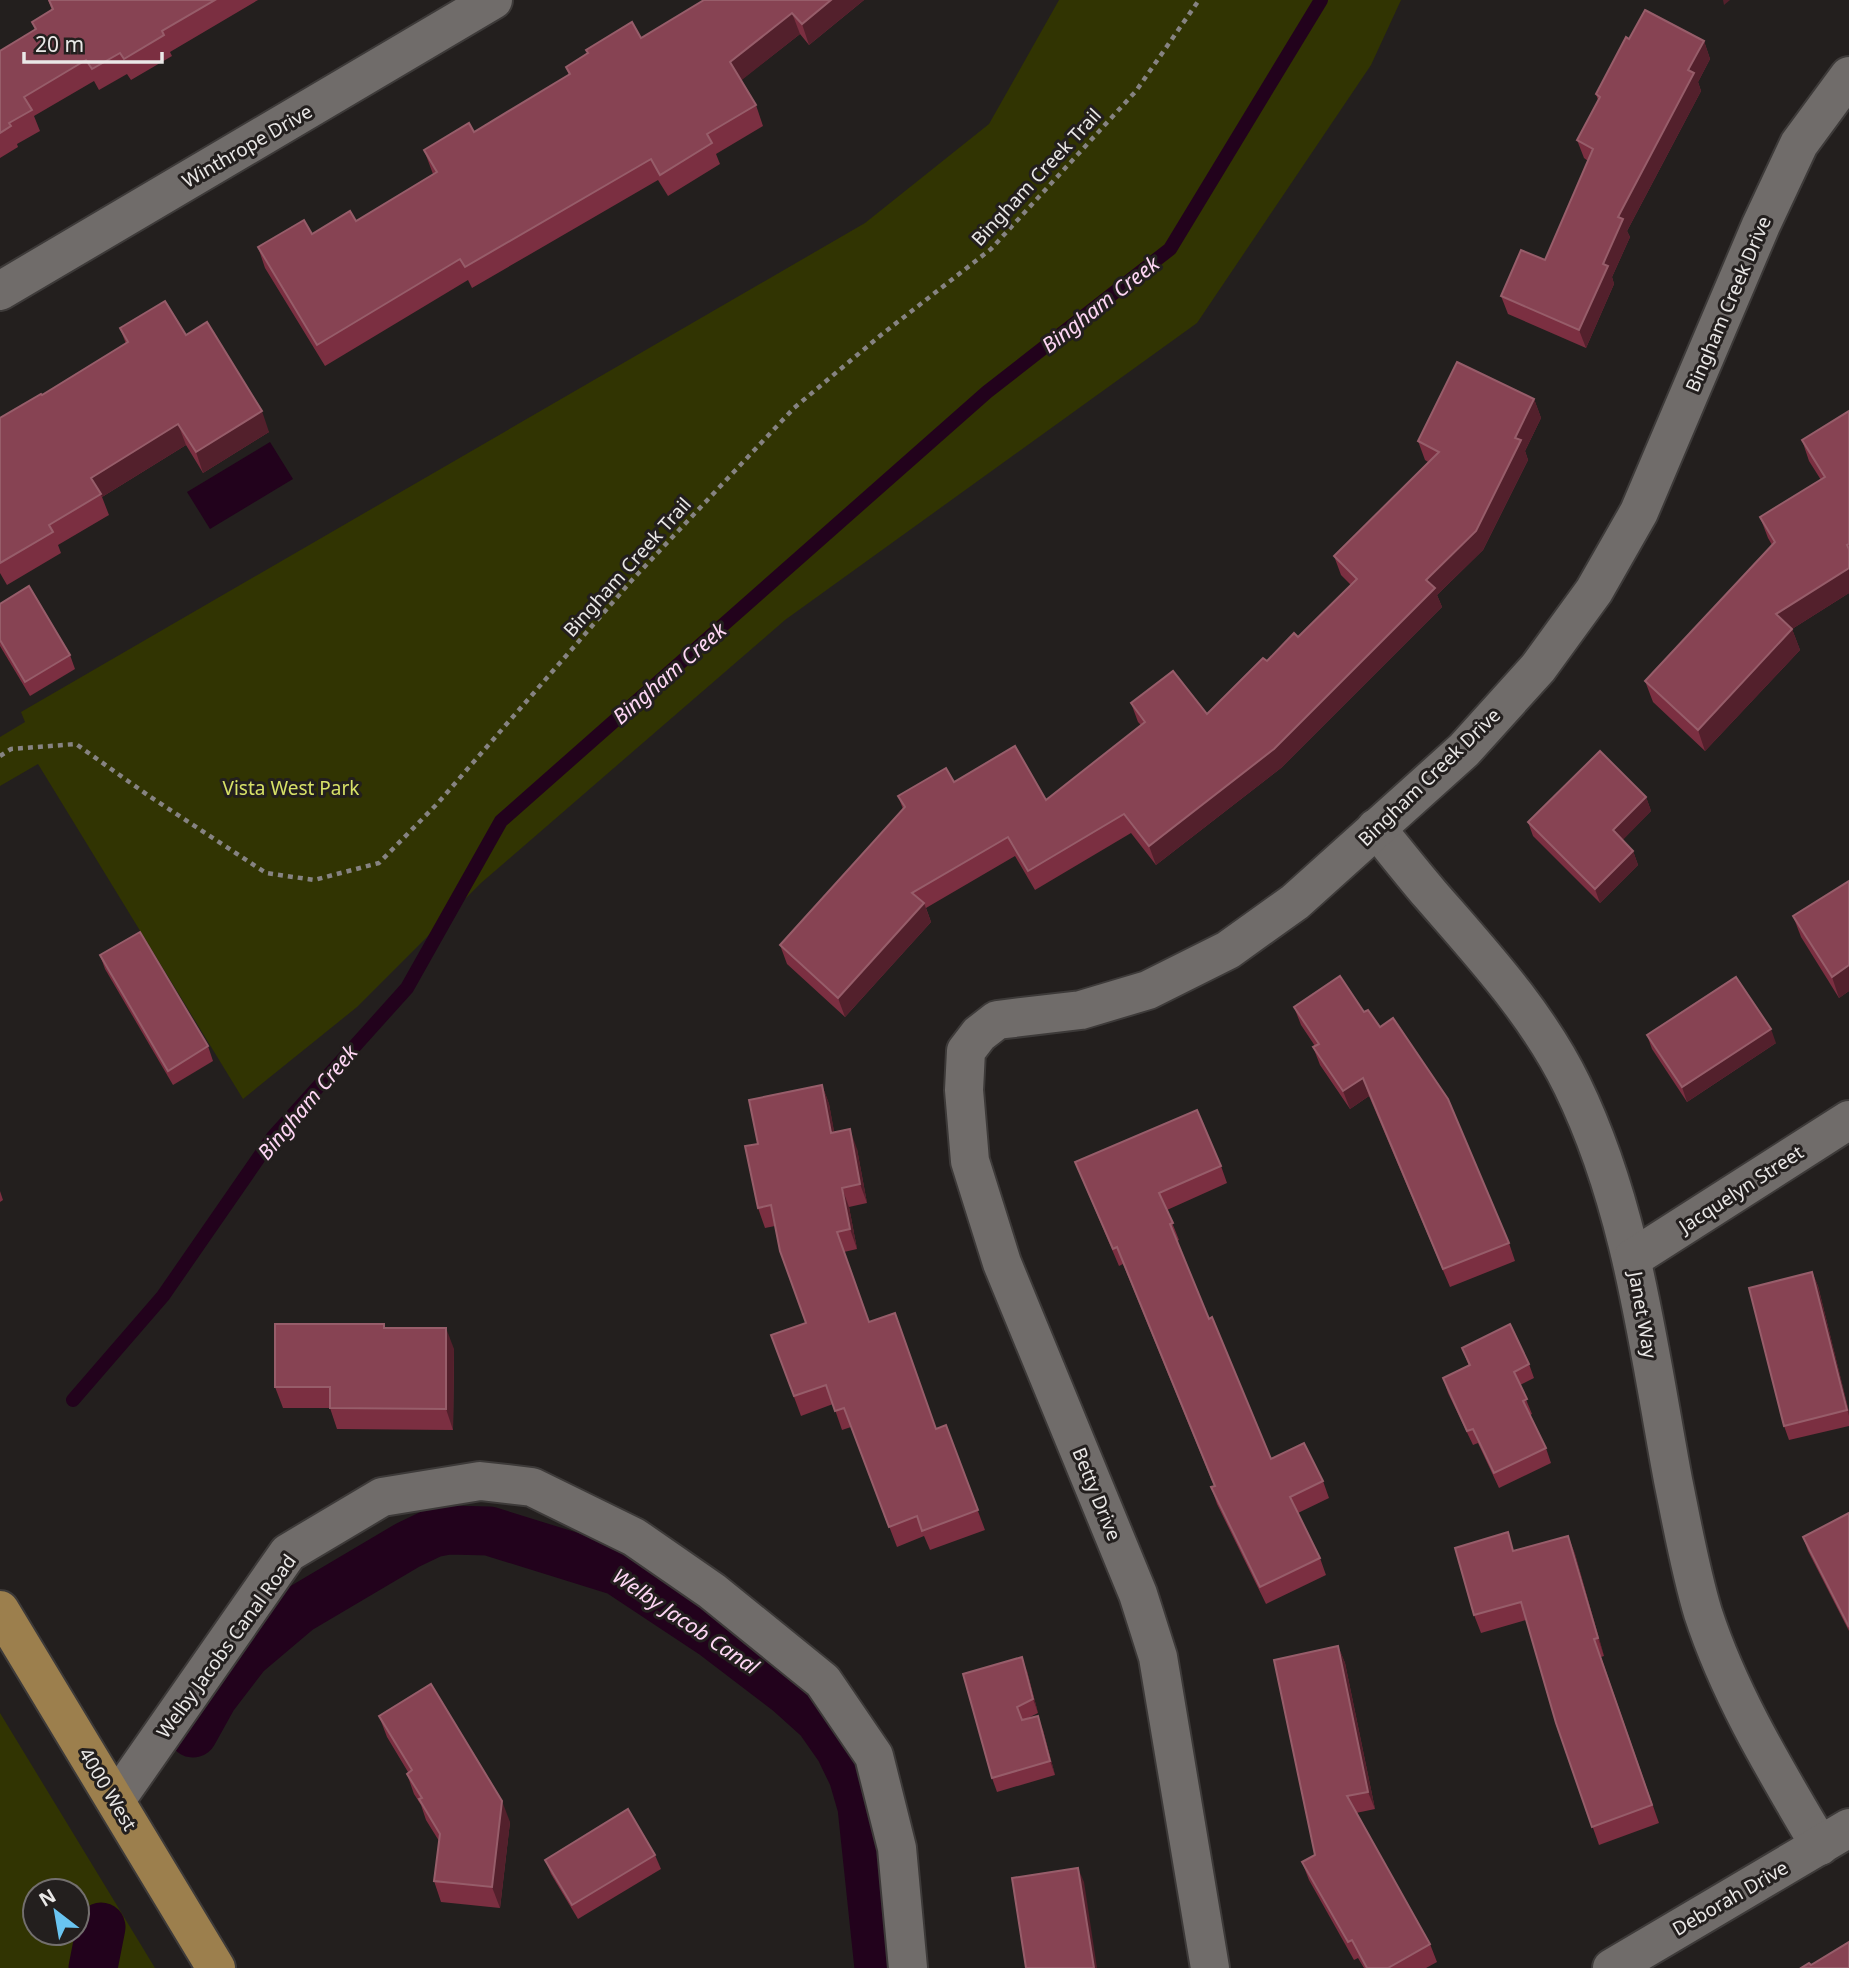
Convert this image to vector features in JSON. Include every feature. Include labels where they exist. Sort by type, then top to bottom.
[{"type":"main road","name":"4000 West","points":[[0,1610],[216,1968]]},
{"type":"street","name":"Winthrope Drive","points":[[0,291],[493,0]]},
{"type":"street","name":"Bingham Creek Drive","points":[[979,1034],[997,1020],[1081,1010],[1149,990],[1217,956],[1295,902],[1464,750],[1538,668],[1594,591],[1639,512],[1798,144],[1849,76]]},
{"type":"street","name":"Janet Way","points":[[1376,828],[1481,951],[1526,1009],[1572,1084],[1606,1165],[1633,1258],[1682,1526],[1703,1612],[1734,1694],[1778,1776],[1834,1837]]},
{"type":"street","name":"Betty Drive","points":[[979,1034],[966,1051],[964,1090],[970,1161],[1002,1263],[1139,1594],[1158,1657],[1210,1968]]},
{"type":"street","name":"Jacquelyn Street","points":[[1633,1258],[1849,1120]]},
{"type":"street","name":"Welby Jacobs Canal Road","points":[[116,1800],[288,1553],[382,1497],[480,1481],[532,1488],[634,1537],[712,1591],[824,1681],[874,1756],[897,1848],[908,1968]]},
{"type":"street","name":"Deborah Drive","points":[[1612,1968],[1834,1837]]},
{"type":"path","name":"Bingham Creek Trail","points":[[0,756],[12,749],[76,744],[265,873],[314,880],[379,863],[437,804],[633,579],[794,408],[881,335],[991,249],[1136,91],[1199,0]]},
{"type":"green space","name":"Vista West Park","points":[[1059,0],[1401,0],[1371,65],[1197,323],[785,620],[481,883],[357,1007],[243,1099],[38,764],[0,786],[0,737],[25,722],[21,712],[865,223],[989,124]]},
{"type":"green space","points":[[0,1713],[155,1968],[0,1968]]},
{"type":"shaded area","points":[[270,442],[293,479],[210,529],[187,492]]},
{"type":"building","points":[[49,0],[215,0],[162,31],[164,35],[124,59],[120,53],[92,69],[86,60],[24,97],[32,110],[9,123],[11,126],[0,133],[0,51],[36,29],[32,22],[53,9]]},
{"type":"building","points":[[704,0],[831,0],[802,24],[792,13],[730,62],[756,105],[707,134],[712,143],[660,175],[651,159],[465,267],[460,259],[317,345],[258,247],[304,220],[312,234],[350,211],[356,221],[437,172],[424,150],[469,123],[474,132],[570,74],[566,67],[588,53],[586,50],[632,22],[641,38]]},
{"type":"building","points":[[1645,10],[1704,41],[1688,70],[1694,73],[1618,217],[1623,219],[1603,264],[1608,266],[1579,330],[1501,296],[1521,250],[1545,260],[1593,149],[1577,140],[1600,97],[1596,94],[1626,37],[1629,39]]},
{"type":"building","points":[[165,301],[186,335],[207,322],[262,411],[196,452],[178,424],[91,478],[101,494],[49,525],[53,532],[0,563],[0,418],[128,342],[120,328]]},
{"type":"building","points":[[1457,362],[1534,399],[1515,438],[1521,440],[1476,531],[1426,580],[1435,588],[1274,749],[1149,846],[1124,814],[1028,871],[1008,837],[912,893],[924,903],[838,998],[780,945],[905,807],[898,796],[946,768],[954,782],[1015,746],[1046,800],[1145,722],[1131,703],[1173,671],[1207,714],[1263,658],[1267,661],[1294,633],[1298,637],[1357,579],[1334,556],[1439,452],[1418,441]]},
{"type":"building","points":[[1849,411],[1849,568],[1776,614],[1792,629],[1698,730],[1645,681],[1775,542],[1760,517],[1825,477],[1802,440]]},
{"type":"building","points":[[29,586],[70,655],[25,682],[0,640],[0,604]]},
{"type":"building","points":[[1600,751],[1646,797],[1613,830],[1633,851],[1595,889],[1528,822]]},
{"type":"building","points":[[1849,881],[1849,965],[1832,977],[1793,916]]},
{"type":"building","points":[[140,932],[208,1046],[168,1071],[100,955]]},
{"type":"building","points":[[1340,976],[1364,1012],[1368,1010],[1380,1027],[1393,1018],[1448,1099],[1509,1243],[1443,1269],[1363,1078],[1343,1091],[1313,1047],[1319,1044],[1294,1007]]},
{"type":"building","points":[[1736,977],[1771,1029],[1682,1087],[1647,1035]]},
{"type":"building","points":[[822,1085],[831,1133],[850,1129],[860,1184],[842,1188],[850,1229],[837,1232],[869,1322],[895,1313],[936,1429],[946,1425],[978,1510],[922,1531],[917,1516],[889,1527],[844,1408],[835,1411],[826,1385],[794,1396],[771,1335],[806,1323],[780,1251],[771,1205],[758,1208],[745,1146],[758,1144],[749,1100]]},
{"type":"building","points":[[1197,1110],[1221,1166],[1159,1193],[1209,1319],[1212,1317],[1271,1459],[1304,1443],[1323,1481],[1290,1497],[1320,1558],[1260,1587],[1211,1487],[1215,1486],[1117,1247],[1113,1249],[1075,1162]]},
{"type":"building","points":[[1812,1272],[1847,1410],[1784,1426],[1749,1288]]},
{"type":"building","points":[[275,1324],[384,1324],[384,1328],[446,1328],[446,1409],[330,1408],[330,1387],[275,1387]]},
{"type":"building","points":[[1510,1324],[1529,1364],[1514,1372],[1527,1399],[1523,1401],[1546,1448],[1494,1473],[1473,1429],[1467,1431],[1443,1378],[1470,1365],[1462,1348]]},
{"type":"building","points":[[1849,1513],[1849,1627],[1803,1537]]},
{"type":"building","points":[[1508,1532],[1513,1551],[1568,1536],[1598,1638],[1594,1639],[1652,1805],[1592,1827],[1556,1723],[1521,1602],[1474,1615],[1455,1548]]},
{"type":"building","points":[[1338,1646],[1368,1792],[1347,1796],[1430,1944],[1388,1968],[1367,1968],[1352,1940],[1348,1942],[1302,1862],[1315,1855],[1274,1660]]},
{"type":"building","points":[[1022,1657],[1033,1699],[1017,1707],[1022,1720],[1038,1716],[1050,1761],[992,1778],[963,1674]]},
{"type":"building","points":[[431,1684],[502,1801],[492,1887],[434,1881],[440,1834],[407,1774],[412,1770],[379,1716]]},
{"type":"building","points":[[628,1809],[655,1855],[572,1905],[545,1860]]},
{"type":"building","points":[[1078,1868],[1094,1968],[1026,1968],[1012,1878]]},
{"type":"building","points":[[1849,1942],[1849,1968],[1801,1968],[1809,1963],[1811,1965]]},
{"type":"waterway","name":"Bingham Creek","points":[[73,1400],[163,1296],[273,1137],[407,988],[501,821],[987,392],[1170,249],[1321,0]]},
{"type":"waterway","name":"Welby Jacob Canal","points":[[193,1733],[213,1697],[246,1654],[298,1610],[433,1533],[449,1530],[489,1531],[618,1571],[713,1634],[789,1692],[819,1719],[840,1749],[853,1776],[862,1807],[879,1968]]},
{"type":"waterway","name":"Welby Jacob Canal","points":[[93,1968],[101,1927]]}]
